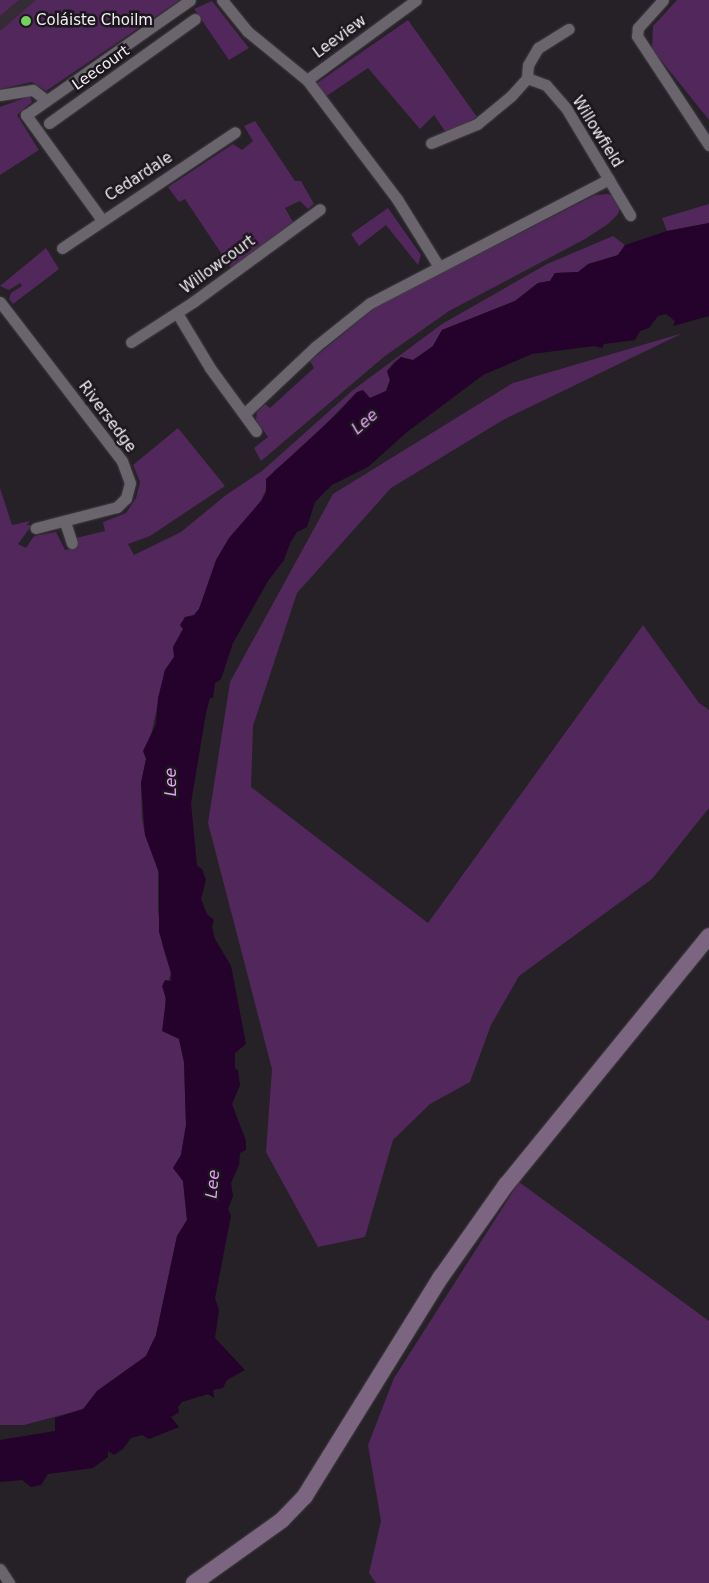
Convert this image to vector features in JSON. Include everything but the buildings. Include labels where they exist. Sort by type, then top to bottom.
[{"type":"main road","points":[[194,1583],[282,1520],[305,1496],[441,1277],[506,1185],[709,936]]},
{"type":"street","points":[[102,220],[26,115],[116,55],[190,0]]},
{"type":"street","points":[[222,0],[247,31],[307,80],[397,199],[438,265]]},
{"type":"street","name":"Leeview","points":[[307,80],[416,0]]},
{"type":"street","points":[[663,0],[638,28],[637,36],[709,145]]},
{"type":"street","name":"Leecourt","points":[[49,123],[195,19]]},
{"type":"street","points":[[431,143],[477,124],[512,96],[527,78],[528,65],[538,48],[568,29]]},
{"type":"street","points":[[116,55],[125,69]]},
{"type":"street","name":"Willowfield","points":[[527,78],[546,85],[566,108],[630,214]]},
{"type":"street","points":[[0,95],[33,90],[46,100]]},
{"type":"street","name":"Cedardale","points":[[62,248],[235,132]]},
{"type":"street","points":[[244,414],[356,314],[438,265],[609,178]]},
{"type":"street","name":"Willowcourt","points":[[132,342],[177,313],[320,209]]},
{"type":"street","name":"Riversedge","points":[[1,306],[128,472],[130,483],[121,504],[65,522],[36,528]]},
{"type":"street","points":[[177,313],[210,368],[256,431]]},
{"type":"street","points":[[65,522],[72,543]]},
{"type":"street","points":[[0,1569],[9,1583]]},
{"type":"shaded area","name":"Coláiste Choilm","points":[[0,0],[79,0],[0,57]]},
{"type":"shaded area","points":[[0,0],[19,0],[0,16]]},
{"type":"shaded area","points":[[36,0],[180,0],[46,91],[32,82],[0,89],[0,31]]},
{"type":"shaded area","points":[[677,0],[709,0],[709,120],[652,49],[653,26]]},
{"type":"shaded area","points":[[212,1],[249,48],[229,60],[194,9]]},
{"type":"shaded area","points":[[408,20],[477,117],[447,134],[434,115],[420,129],[368,68],[325,97],[317,83]]},
{"type":"shaded area","points":[[30,96],[32,102],[17,115],[39,150],[0,175],[0,107]]},
{"type":"shaded area","points":[[255,121],[295,181],[301,181],[314,204],[308,209],[300,201],[285,208],[293,222],[231,268],[185,199],[179,202],[168,187],[233,144],[242,150],[253,141],[244,126]]},
{"type":"shaded area","points":[[607,194],[616,196],[621,205],[618,214],[608,224],[585,239],[449,311],[385,356],[261,461],[254,448],[268,437],[256,420],[257,412],[265,404],[270,408],[314,368],[310,361],[377,306],[595,195]]},
{"type":"shaded area","points":[[709,204],[709,223],[667,231],[662,218]]},
{"type":"shaded area","points":[[388,208],[421,255],[418,265],[386,225],[359,246],[351,234]]},
{"type":"shaded area","points":[[613,236],[625,245],[618,255],[578,272],[555,273],[550,281],[538,283],[515,301],[442,330],[433,346],[413,361],[401,357],[394,362],[387,371],[390,380],[386,391],[370,398],[357,392],[297,453],[274,471],[261,501],[224,547],[199,609],[183,629],[174,647],[174,657],[165,670],[141,783],[142,818],[145,835],[158,864],[158,911],[163,947],[171,973],[165,993],[166,1014],[179,1039],[184,1062],[186,1125],[181,1155],[173,1168],[183,1181],[187,1220],[177,1236],[156,1335],[146,1356],[97,1391],[84,1409],[24,1425],[0,1425],[0,488],[12,525],[30,521],[27,525],[32,525],[18,544],[26,548],[34,536],[56,532],[65,550],[78,547],[76,538],[105,531],[103,522],[126,513],[136,498],[140,482],[133,465],[178,428],[225,486],[150,536],[128,544],[134,555],[181,532],[226,495],[262,471],[353,390],[442,324],[547,264]]},
{"type":"shaded area","points":[[46,248],[59,269],[13,304],[9,299],[11,293],[22,286],[20,283],[9,290],[0,286]]},
{"type":"shaded area","points":[[683,333],[503,420],[391,488],[297,593],[253,726],[251,787],[428,923],[643,625],[699,703],[709,710],[709,808],[652,879],[519,976],[491,1025],[470,1082],[430,1104],[393,1140],[365,1237],[318,1247],[266,1152],[272,1069],[208,823],[230,682],[333,494],[513,383]]},
{"type":"shaded area","points":[[519,1182],[709,1321],[709,1583],[376,1583],[369,1573],[381,1521],[368,1445],[394,1378]]},
{"type":"water","name":"Lee","points":[[709,223],[709,316],[673,326],[675,321],[666,314],[658,316],[649,328],[640,331],[635,340],[604,344],[602,348],[594,346],[532,354],[483,375],[407,432],[368,467],[332,485],[315,502],[307,527],[297,532],[290,543],[284,560],[268,581],[233,643],[221,679],[215,683],[213,698],[210,698],[206,713],[191,803],[197,866],[202,869],[206,880],[201,899],[207,914],[214,920],[212,927],[215,939],[231,966],[246,1044],[235,1053],[235,1069],[238,1070],[240,1085],[232,1104],[246,1141],[246,1150],[240,1153],[239,1165],[231,1183],[233,1196],[228,1209],[231,1216],[215,1298],[219,1310],[215,1338],[245,1370],[227,1380],[223,1388],[213,1390],[214,1398],[208,1394],[182,1402],[178,1407],[179,1412],[171,1417],[179,1427],[149,1439],[142,1435],[131,1438],[123,1449],[114,1455],[108,1451],[108,1457],[93,1468],[48,1474],[41,1485],[31,1487],[22,1480],[0,1482],[0,1440],[55,1431],[55,1418],[83,1409],[97,1391],[146,1356],[156,1335],[177,1236],[187,1220],[183,1181],[173,1168],[181,1155],[186,1125],[184,1062],[179,1039],[162,1031],[166,999],[162,986],[165,980],[171,981],[171,973],[159,932],[159,873],[145,835],[141,783],[146,759],[143,751],[156,724],[158,698],[165,670],[174,657],[173,647],[183,629],[180,625],[185,617],[194,615],[199,609],[216,560],[229,538],[266,493],[266,479],[337,414],[357,392],[363,390],[370,398],[386,391],[390,380],[387,371],[401,357],[413,360],[433,346],[442,330],[515,301],[538,283],[550,281],[555,273],[578,272],[588,264],[618,255],[625,245],[667,231]]},
{"type":"place","name":"Coláiste Choilm","points":[[26,21]]}]
